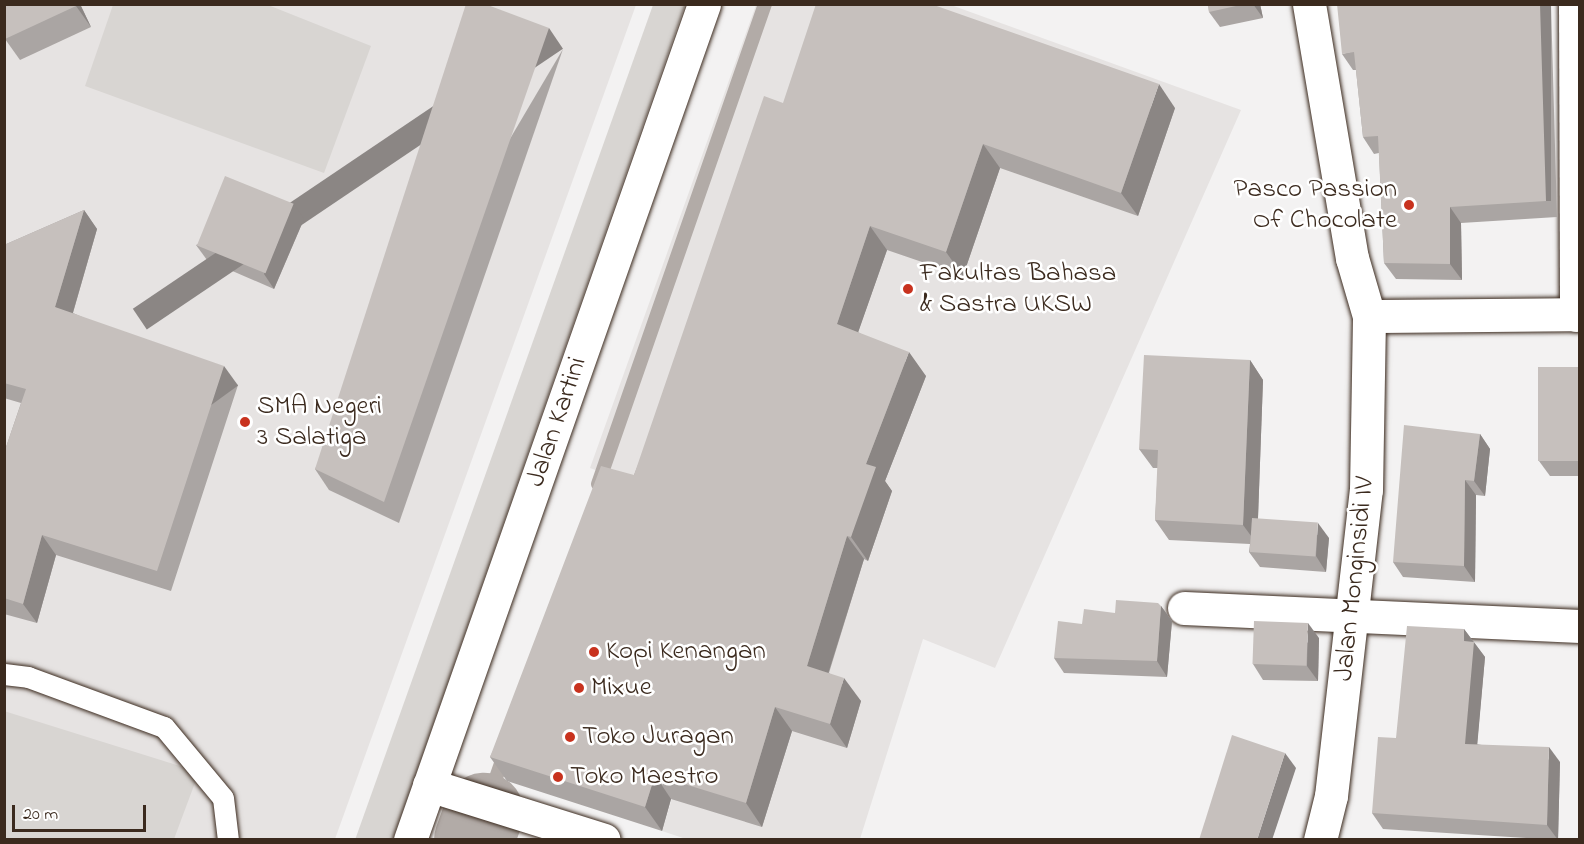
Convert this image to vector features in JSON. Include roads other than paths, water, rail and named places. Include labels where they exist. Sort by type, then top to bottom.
[{"type":"street","name":"Jalan Kartini","points":[[410,840],[704,4]]},
{"type":"street","name":"Jalan Monginsidi IV","points":[[1309,4],[1352,258],[1369,316],[1366,490],[1331,796],[1320,840]]},
{"type":"street","points":[[1369,316],[1578,315],[1575,4]]},
{"type":"street","points":[[1184,608],[1353,618],[1580,626]]},
{"type":"street","points":[[429,785],[604,840]]},
{"type":"lane","points":[[4,674],[28,677],[164,727],[223,798],[228,840]]},
{"type":"waterway","points":[[598,484],[765,4]]},
{"type":"waterway","points":[[490,795],[505,752]]},
{"type":"waterway","points":[[474,840],[484,813]]},
{"type":"place","name":"Pasco Passion Of Chocolate","points":[[1409,205]]},
{"type":"place","name":"Fakultas Bahasa & Sastra UKSW","points":[[908,289]]},
{"type":"place","name":"SMA Negeri 3 Salatiga","points":[[245,422]]},
{"type":"place","name":"Kopi Kenangan","points":[[594,652]]},
{"type":"place","name":"Mixue","points":[[579,688]]},
{"type":"place","name":"Toko Juragan","points":[[570,737]]},
{"type":"place","name":"Toko Maestro","points":[[558,777]]}]
